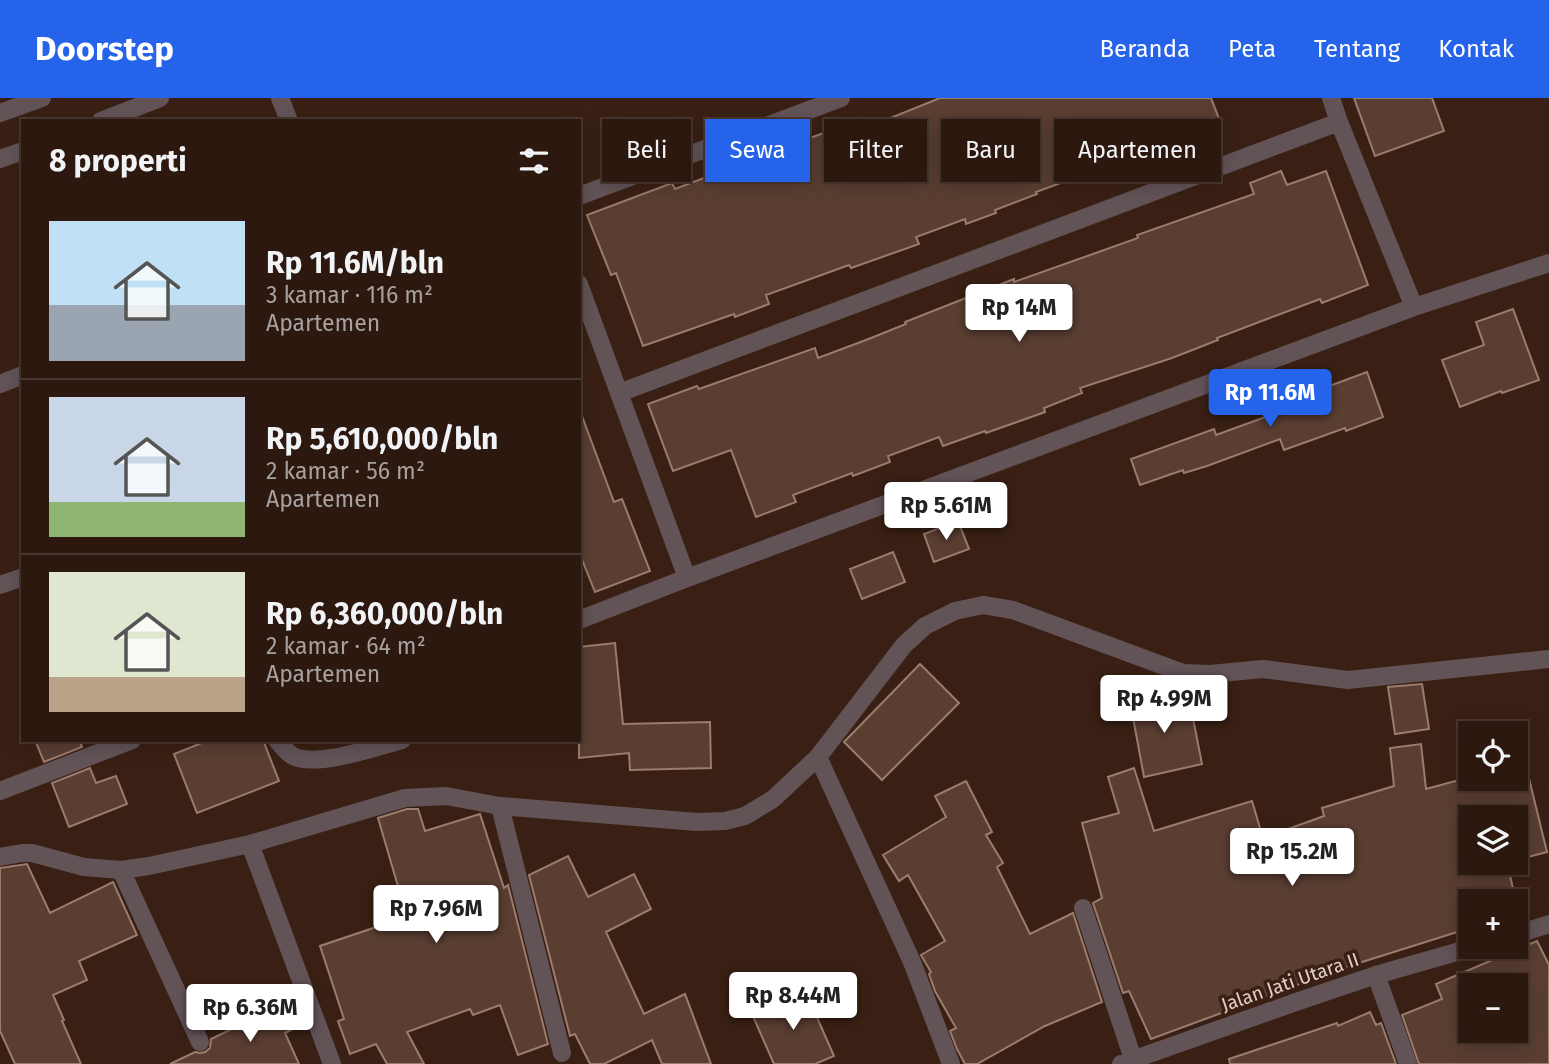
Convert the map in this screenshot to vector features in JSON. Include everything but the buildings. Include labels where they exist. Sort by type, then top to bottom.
[{"type":"street","points":[[0,113],[41,98]]},
{"type":"street","points":[[106,119],[160,98]]},
{"type":"street","points":[[280,98],[288,119]]},
{"type":"street","points":[[581,195],[841,98]]},
{"type":"street","points":[[1331,98],[1414,307]]},
{"type":"street","points":[[619,393],[1339,122]]},
{"type":"street","points":[[0,159],[21,152]]},
{"type":"street","points":[[581,619],[1414,307],[1549,264]]},
{"type":"street","points":[[581,289],[687,578]]},
{"type":"street","points":[[0,384],[21,376]]},
{"type":"street","points":[[0,585],[21,578]]},
{"type":"street","points":[[0,858],[32,853],[84,867],[121,870],[250,844],[405,797],[446,796],[500,807],[697,822],[725,821],[745,816],[773,799],[818,757],[904,645],[918,632],[939,617],[983,604],[1013,610],[1183,673],[1210,674],[1263,669],[1348,680],[1549,659]]},
{"type":"street","points":[[0,791],[127,742]]},
{"type":"street","points":[[279,742],[291,756],[309,761],[394,742]]},
{"type":"street","points":[[818,757],[912,962],[950,1064]]},
{"type":"street","points":[[500,807],[562,1053]]},
{"type":"street","points":[[250,844],[332,1064]]},
{"type":"street","points":[[121,870],[200,1042]]},
{"type":"street","points":[[1083,908],[1127,1061]]},
{"type":"street","points":[[1528,930],[1549,924]]},
{"type":"street","name":"Jalan Jati Utara II","points":[[1127,1061],[1377,975],[1458,952]]},
{"type":"street","points":[[1377,975],[1408,1064]]}]
